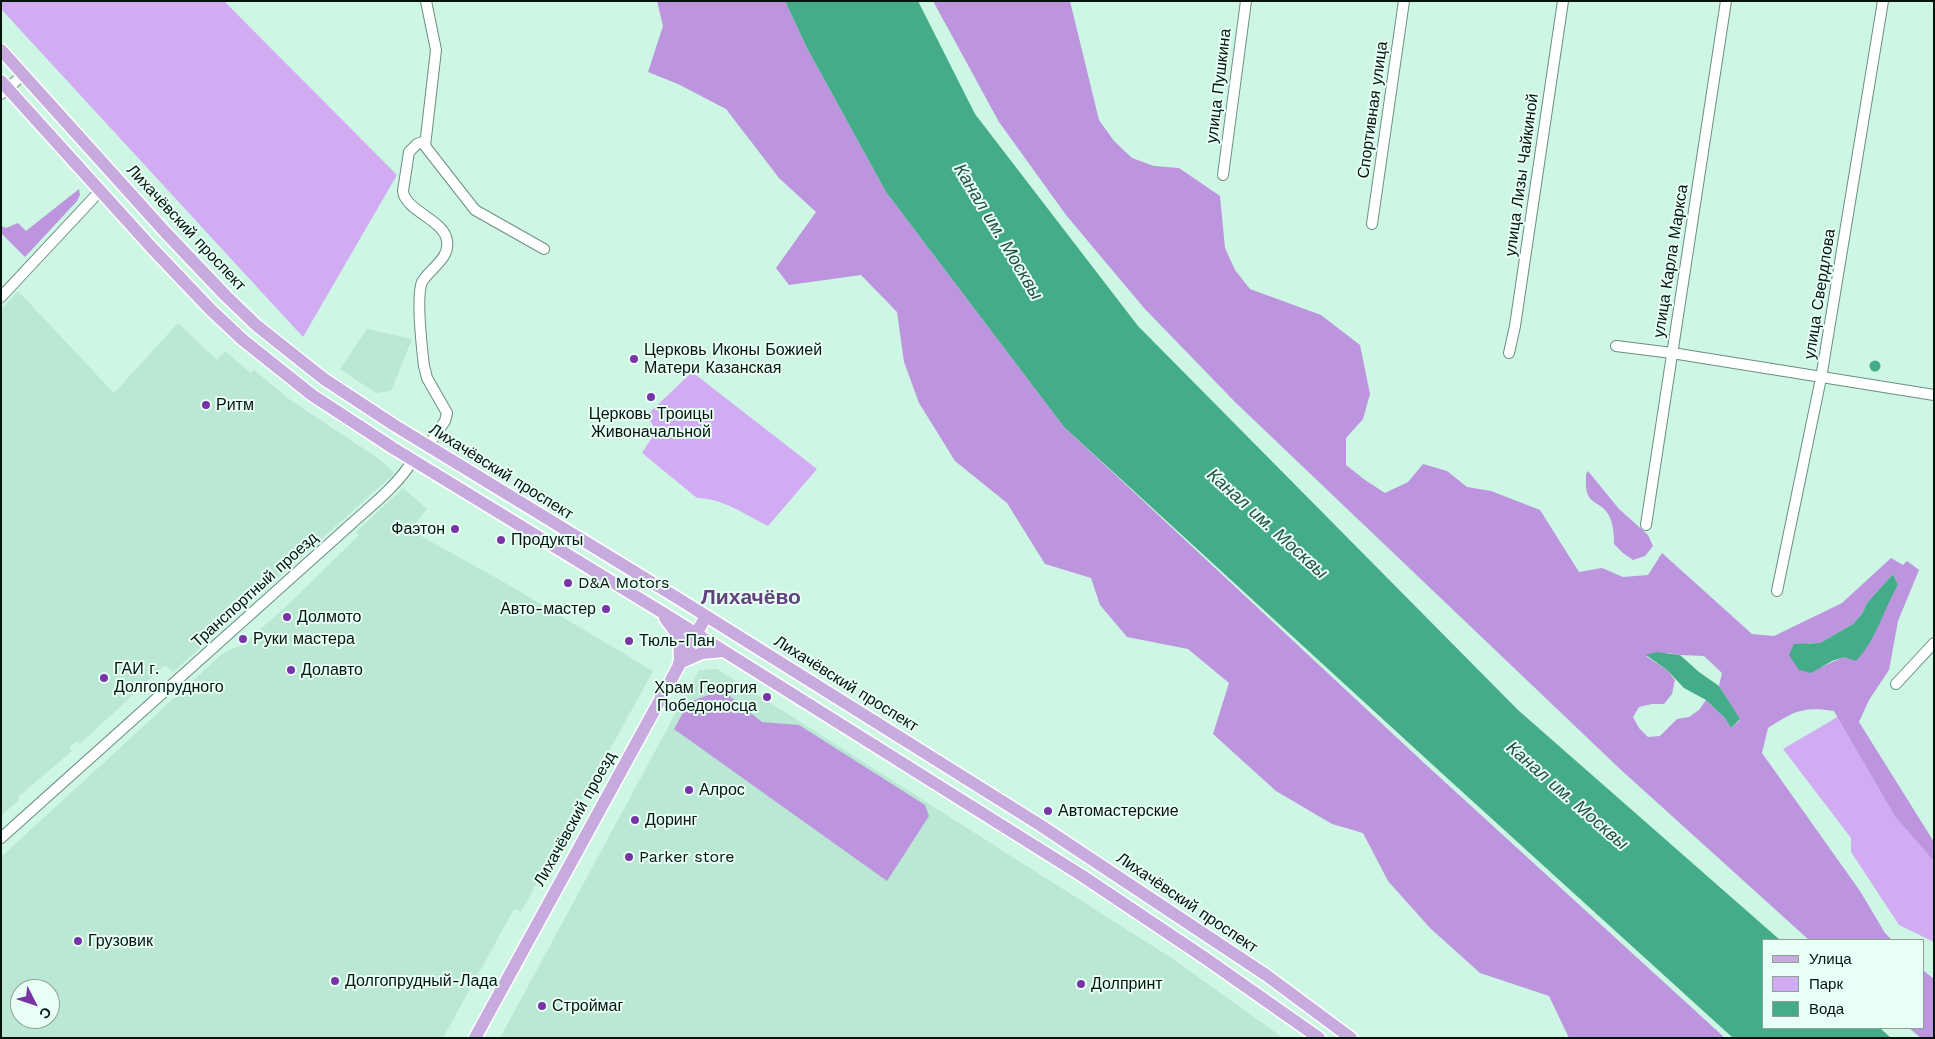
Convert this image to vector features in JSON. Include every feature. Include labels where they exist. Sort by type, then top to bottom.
[{"type":"main road","name":"Лихачёвский проспект","points":[[1,50],[196,265],[256,325],[324,379],[428,446],[706,616],[1092,858],[1266,975],[1350,1038]]},
{"type":"main road","points":[[3,88],[181,279],[243,340],[312,395],[413,460],[661,612],[1081,875],[1213,963],[1319,1038]]},
{"type":"main road","points":[[661,612],[678,637],[681,652],[679,663]]},
{"type":"main road","name":"Лихачёвский проезд","points":[[474,1038],[706,616]]},
{"type":"main road","points":[[679,663],[702,654],[723,651]]},
{"type":"street","points":[[426,1],[436,50],[425,146],[475,210],[544,249]]},
{"type":"street","name":"улица Пушкина","points":[[1223,175],[1246,1]]},
{"type":"street","name":"Спортивная улица","points":[[1372,224],[1404,1]]},
{"type":"street","name":"улица Лизы Чайкиной","points":[[1509,352],[1515,326],[1563,1]]},
{"type":"street","name":"улица Карла Маркса","points":[[1646,525],[1726,1]]},
{"type":"street","name":"улица Свердлова","points":[[1778,591],[1821,378],[1883,1]]},
{"type":"street","points":[[3,88],[23,75]]},
{"type":"street","points":[[425,141],[417,144],[409,152],[403,191],[405,199],[444,233],[448,241],[448,247],[444,256],[426,276],[420,289],[424,366],[430,383],[447,413],[445,421],[428,446]]},
{"type":"street","points":[[1,298],[100,191]]},
{"type":"street","points":[[1616,346],[1672,353],[1934,395]]},
{"type":"street","name":"Транспортный проезд","points":[[1,838],[350,525],[393,485],[413,460]]},
{"type":"street","points":[[1896,684],[1934,643]]},
{"type":"shaded area","points":[[657,1],[785,1],[807,48],[886,192],[1064,427],[1423,762],[1725,1038],[1569,1038],[1549,996],[1480,973],[1430,928],[1388,881],[1363,833],[1332,824],[1276,791],[1213,734],[1229,683],[1188,649],[1127,637],[1100,605],[1091,578],[1045,564],[1007,503],[955,461],[919,403],[904,362],[897,312],[861,275],[789,285],[776,268],[816,212],[779,178],[726,109],[678,84],[648,72],[663,26]]},
{"type":"shaded area","points":[[933,1],[1070,1],[1099,120],[1114,141],[1132,158],[1154,166],[1179,168],[1220,196],[1225,248],[1235,270],[1250,289],[1321,315],[1360,345],[1370,394],[1363,419],[1346,438],[1346,465],[1385,493],[1408,482],[1423,464],[1447,471],[1467,487],[1491,491],[1540,510],[1579,572],[1602,568],[1623,577],[1648,575],[1662,553],[1752,634],[1774,636],[1842,603],[1891,558],[1903,565],[1907,561],[1919,570],[1898,621],[1889,670],[1869,700],[1859,722],[1934,842],[1934,861],[1895,816],[1834,711],[1814,709],[1799,711],[1785,717],[1768,728],[1762,753],[1860,891],[1885,933],[1891,939],[1808,939],[1620,769],[1235,402],[1144,308],[1066,215],[999,122]],"holes":[[[1893,574],[1898,585],[1848,653],[1822,667],[1807,643],[1820,643],[1853,624],[1862,614],[1867,603]],[[1668,653],[1704,656],[1722,673],[1719,686],[1740,720],[1731,728],[1725,718],[1706,700],[1699,710],[1689,717],[1677,719],[1660,736],[1648,737],[1639,728],[1633,717],[1639,707],[1664,704],[1672,694],[1675,680],[1667,670],[1646,656]]]},
{"type":"shaded area","points":[[79,189],[80,195],[77,201],[25,257],[1,233],[1,226],[6,228],[18,223],[26,231]]},
{"type":"shaded area","points":[[18,291],[114,393],[178,323],[217,360],[225,351],[251,373],[254,370],[289,399],[379,459],[395,473],[173,672],[165,665],[80,744],[77,741],[73,744],[69,748],[72,751],[18,797],[19,800],[1,816],[1,310]]},
{"type":"shaded area","points":[[367,329],[412,339],[391,391],[376,393],[340,369]]},
{"type":"shaded area","points":[[1588,471],[1619,509],[1648,535],[1653,546],[1645,556],[1633,560],[1614,544],[1613,529],[1609,515],[1589,497],[1586,489],[1586,474]]},
{"type":"shaded area","points":[[403,488],[427,509],[410,530],[502,581],[653,671],[521,912],[514,909],[443,1038],[1,1038],[1,857],[222,654],[245,643],[293,600],[359,535],[356,532]]},
{"type":"shaded area","points":[[717,669],[1173,959],[1283,1038],[500,1038],[699,670]]},
{"type":"shaded area","points":[[722,690],[762,722],[799,725],[925,805],[929,816],[887,881],[674,729],[689,702]]},
{"type":"shaded area","points":[[1925,972],[1934,979],[1934,1038],[1921,1038],[1910,1029],[1925,1029]]},
{"type":"green space","points":[[1,1],[224,1],[397,175],[303,337],[1,9]]},
{"type":"green space","points":[[692,372],[817,469],[768,526],[725,504],[697,498],[642,453],[656,431],[647,415]]},
{"type":"green space","points":[[1839,716],[1934,843],[1934,942],[1899,925],[1851,852],[1851,838],[1783,749]]},
{"type":"water","name":"Канал им. Москвы","points":[[785,1],[918,1],[975,114],[1138,326],[1518,710],[1779,939],[1762,939],[1762,1029],[1881,1029],[1891,1038],[1733,1038],[1446,777],[1064,427],[886,192],[807,48]]},
{"type":"water","points":[[1875,360],[1881,366],[1875,372],[1869,366]]},
{"type":"water","points":[[1893,574],[1898,585],[1875,634],[1856,661],[1844,657],[1832,661],[1811,673],[1799,670],[1789,655],[1794,644],[1820,643],[1853,624],[1862,614],[1867,603]]},
{"type":"water","points":[[1656,652],[1680,655],[1719,686],[1740,719],[1731,728],[1725,718],[1706,700],[1684,688],[1667,670],[1646,655]]},
{"type":"place","name":"Церковь Иконы Божией Матери Казанская","points":[[634,359]]},
{"type":"place","name":"Церковь Троицы Живоначальной","points":[[651,397]]},
{"type":"place","name":"Ритм","points":[[206,405]]},
{"type":"place","name":"Фаэтон","points":[[455,529]]},
{"type":"place","name":"Продукты","points":[[501,540]]},
{"type":"place","name":"D&A Motors","points":[[568,583]]},
{"type":"place","name":"Авто-мастер","points":[[606,609]]},
{"type":"place","name":"Долмото","points":[[287,617]]},
{"type":"place","name":"Руки мастера","points":[[243,639]]},
{"type":"place","name":"Тюль-Пан","points":[[629,641]]},
{"type":"place","name":"Долавто","points":[[291,670]]},
{"type":"place","name":"ГАИ г. Долгопрудного","points":[[104,678]]},
{"type":"place","name":"Храм Георгия Победоносца","points":[[767,697]]},
{"type":"place","name":"Алрос","points":[[689,790]]},
{"type":"place","name":"Автомастерские","points":[[1048,811]]},
{"type":"place","name":"Доринг","points":[[635,820]]},
{"type":"place","name":"Parker store","points":[[629,857]]},
{"type":"place","name":"Грузовик","points":[[78,941]]},
{"type":"place","name":"Долгопрудный-Лада","points":[[335,981]]},
{"type":"place","name":"Долпринт","points":[[1081,984]]},
{"type":"place","name":"Строймаг","points":[[542,1006]]},
{"type":"district","name":"Лихачёво","points":[[751,598]]}]
